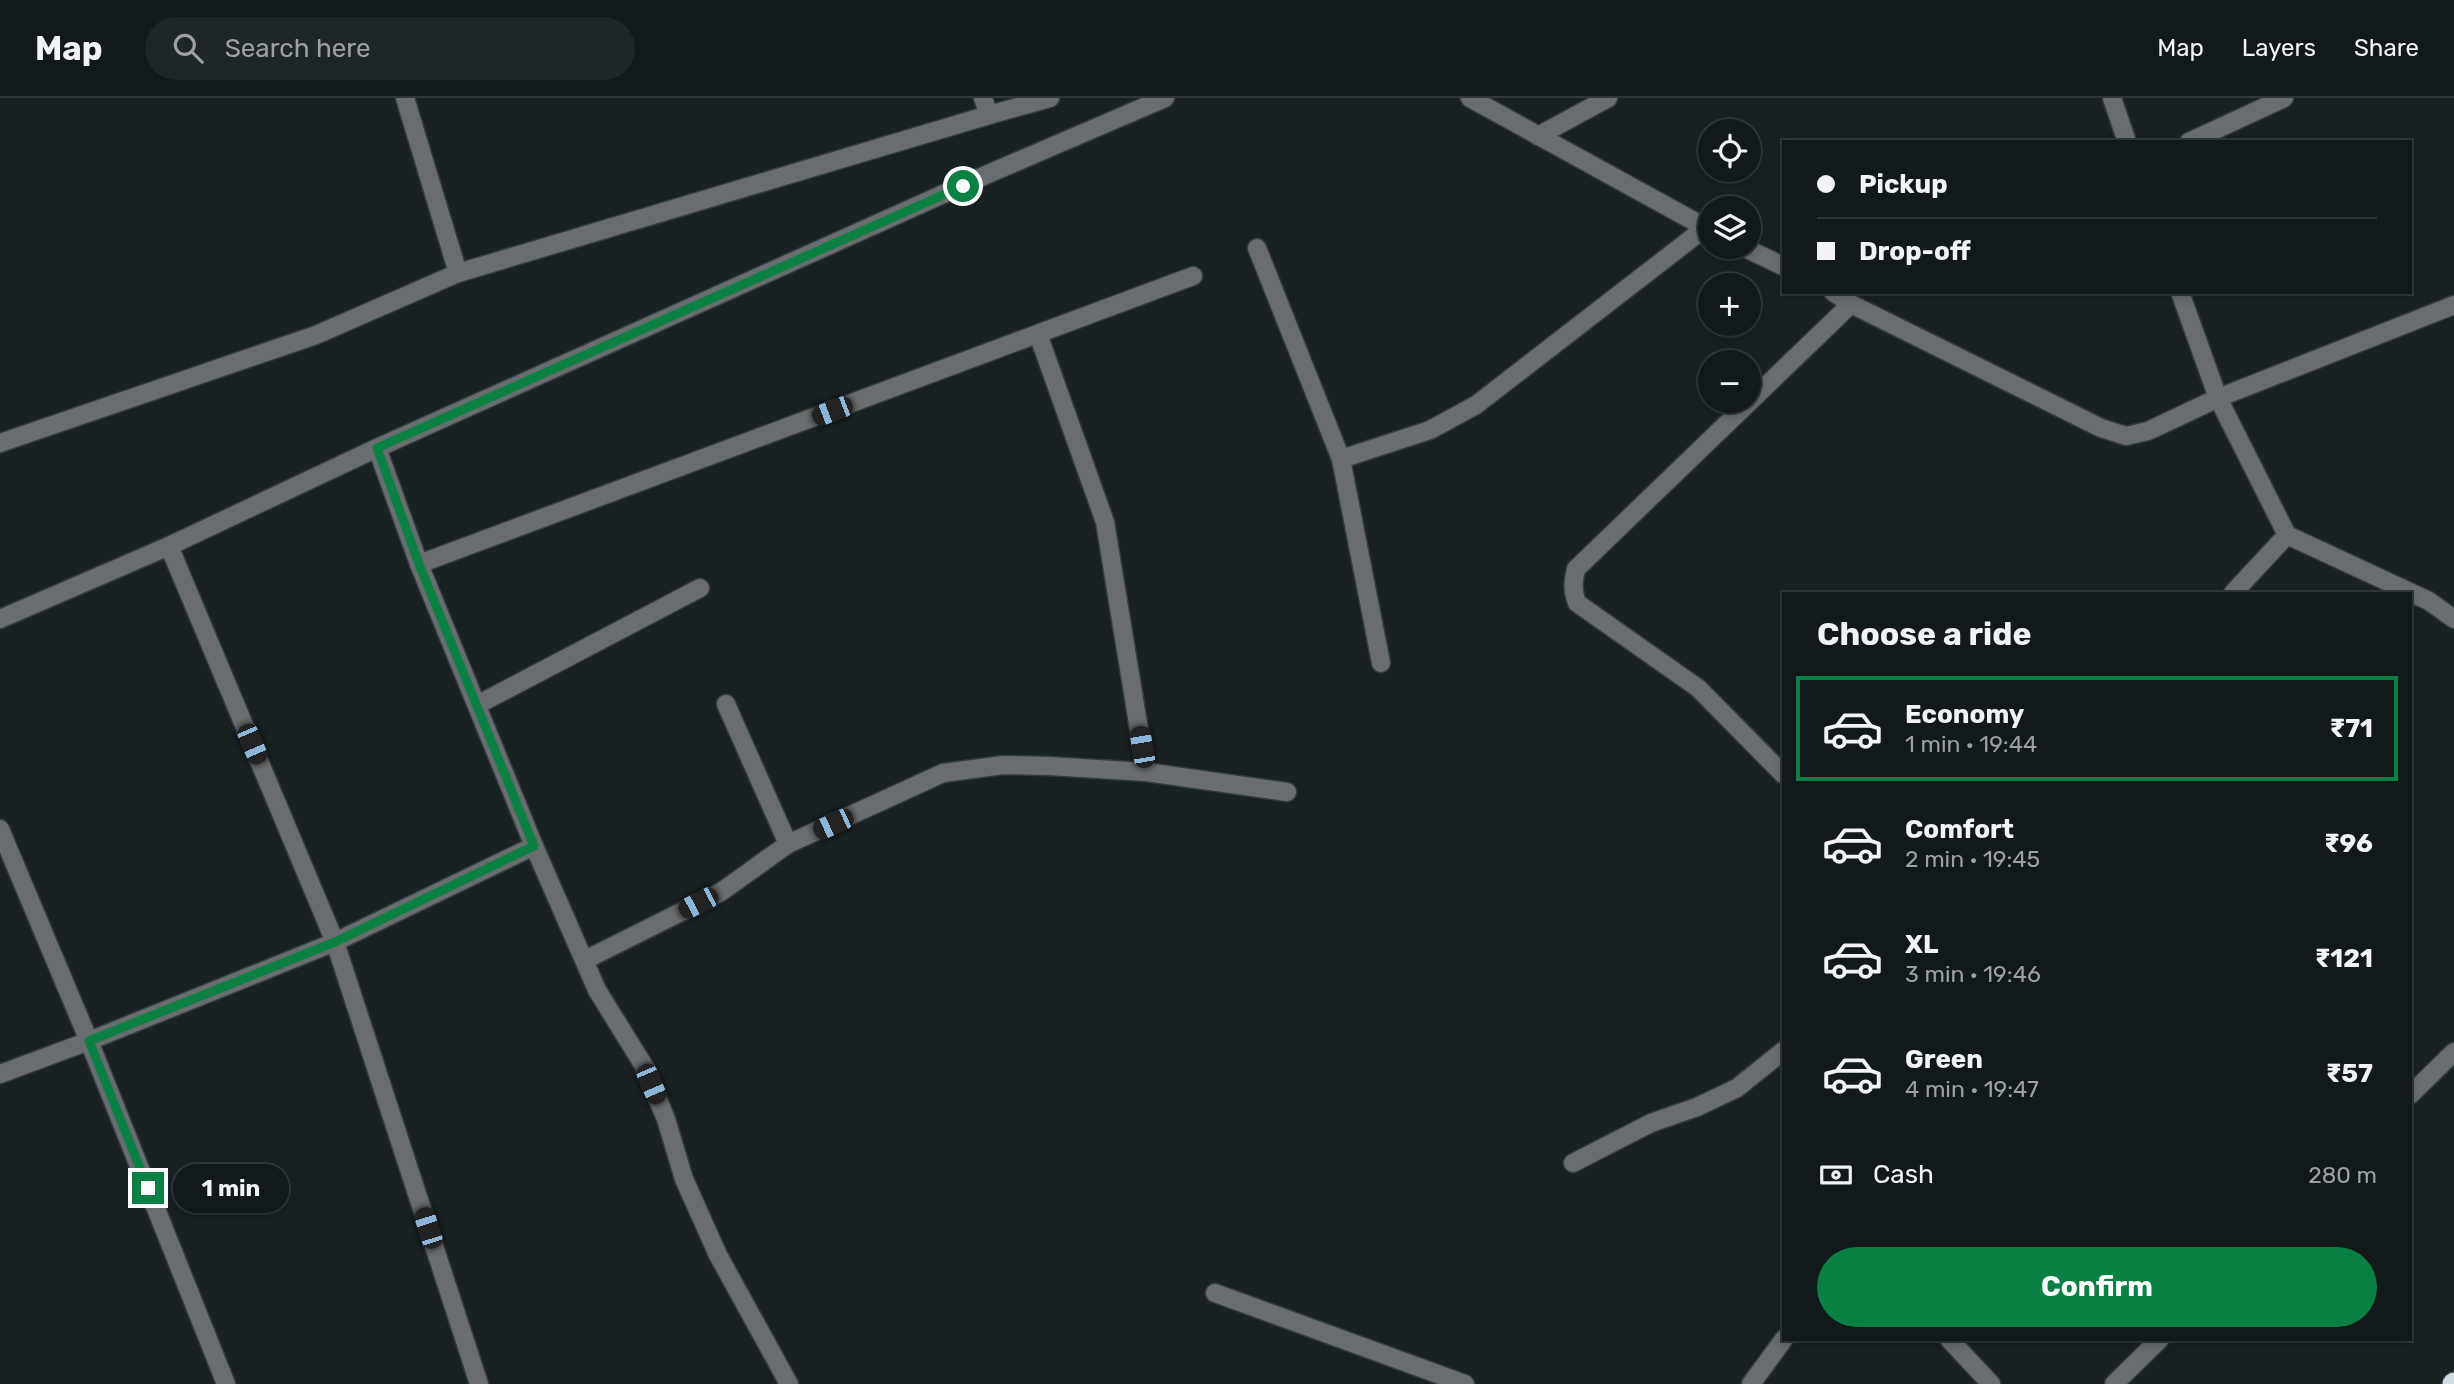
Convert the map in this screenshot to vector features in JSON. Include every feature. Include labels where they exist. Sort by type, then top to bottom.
[{"type":"street","points":[[405,98],[458,273]]},
{"type":"street","points":[[0,443],[316,335],[458,273],[986,107],[1050,98]]},
{"type":"street","points":[[0,620],[988,174],[1165,98]]},
{"type":"street","points":[[1471,98],[1698,224]]},
{"type":"street","points":[[1538,136],[1608,98]]},
{"type":"street","points":[[2112,98],[2126,140]]},
{"type":"street","points":[[2193,140],[2284,98]]},
{"type":"street","points":[[1341,459],[1430,430],[1476,405],[1698,237]]},
{"type":"street","points":[[1257,248],[1341,459],[1381,663]]},
{"type":"street","points":[[1761,256],[1782,266]]},
{"type":"street","points":[[419,564],[1193,276]]},
{"type":"street","points":[[1836,294],[1851,304],[2101,428],[2126,436],[2148,431],[2218,398],[2454,305]]},
{"type":"street","points":[[2181,294],[2218,398],[2287,535],[2410,592]]},
{"type":"street","points":[[1782,773],[1698,688],[1577,603],[1573,581],[1576,569],[1851,304]]},
{"type":"street","points":[[1038,334],[1105,522],[1146,772]]},
{"type":"street","points":[[377,448],[419,564],[534,846],[597,990],[644,1066],[666,1119],[684,1179],[718,1255],[789,1384]]},
{"type":"street","points":[[2234,592],[2287,535]]},
{"type":"street","points":[[169,546],[335,942],[479,1384]]},
{"type":"street","points":[[477,705],[700,588]]},
{"type":"street","points":[[2412,593],[2429,601],[2454,619]]},
{"type":"street","points":[[726,704],[788,844]]},
{"type":"street","points":[[585,960],[721,892],[788,844],[943,773],[1003,765],[1049,765],[1146,772],[1287,792]]},
{"type":"street","points":[[0,829],[89,1041],[226,1384]]},
{"type":"street","points":[[0,1074],[335,942],[534,846]]},
{"type":"street","points":[[1573,1163],[1651,1123],[1697,1107],[1737,1088],[1782,1052]]},
{"type":"street","points":[[2412,1093],[2454,1052]]},
{"type":"street","points":[[1215,1293],[1465,1384]]},
{"type":"street","points":[[1751,1384],[1783,1341]]},
{"type":"street","points":[[1951,1341],[1991,1384]]},
{"type":"street","points":[[2113,1384],[2158,1341]]},
{"type":"route","points":[[148,1188],[89,1041],[335,942],[534,846],[419,564],[377,448],[963,186]]}]
